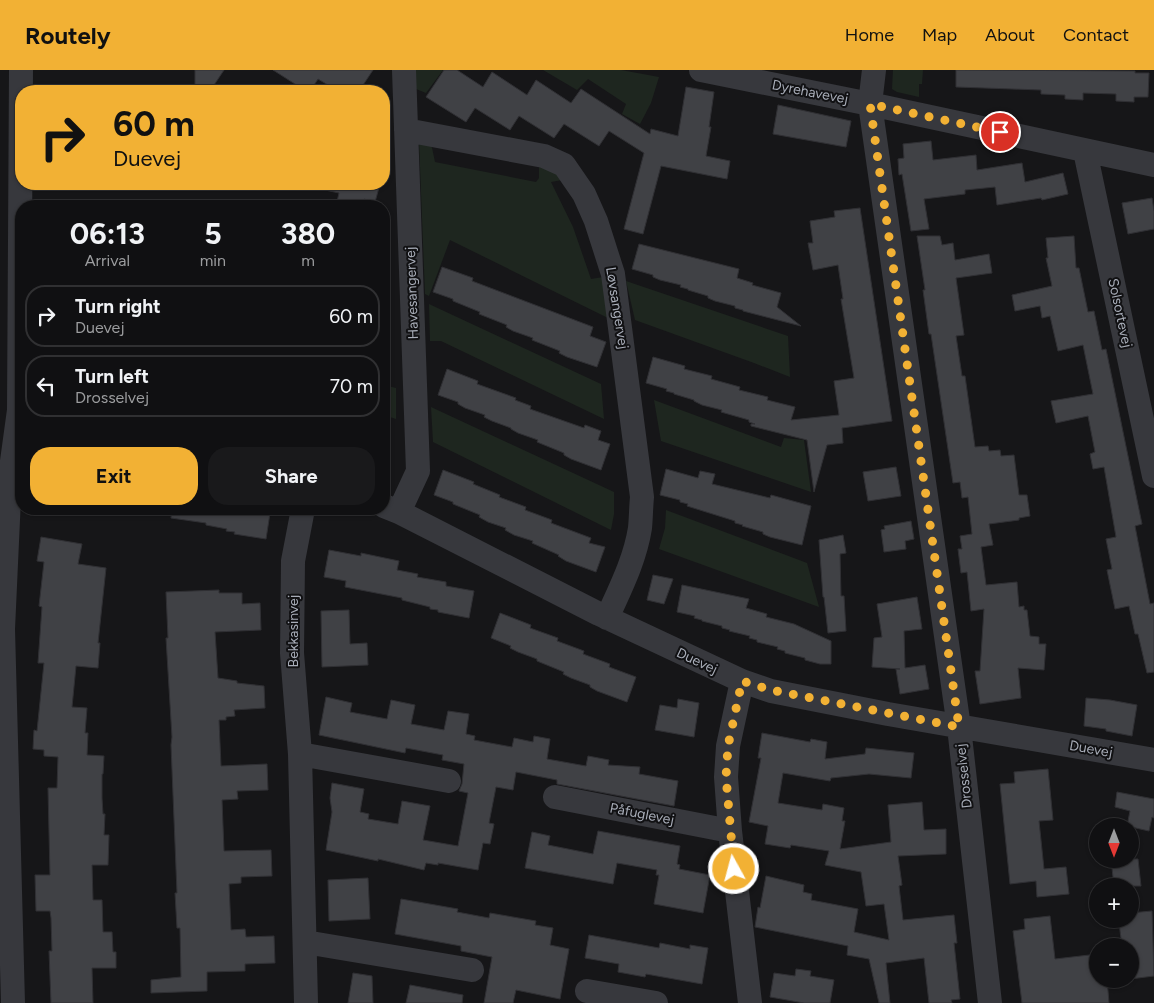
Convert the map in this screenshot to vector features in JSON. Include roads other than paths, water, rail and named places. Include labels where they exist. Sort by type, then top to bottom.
[{"type":"street","points":[[21,70],[21,85]]},
{"type":"street","name":"Havesangervej","points":[[391,509],[418,470],[404,70]]},
{"type":"street","name":"Dyrehavevej","points":[[701,70],[1154,165]]},
{"type":"street","name":"Drosselvej","points":[[874,70],[870,104],[959,727],[990,1003]]},
{"type":"street","name":"Løvsangervej","points":[[406,130],[544,156],[564,165],[584,194],[596,221],[613,274],[642,497],[640,527],[636,546],[627,574],[607,618]]},
{"type":"street","name":"Solsortevej","points":[[1085,151],[1154,476]]},
{"type":"street","points":[[8,1001],[2,629],[13,410],[15,325]]},
{"type":"street","name":"Duevej","points":[[391,509],[607,618],[742,681],[771,690],[959,727],[1154,760]]},
{"type":"street","name":"Bekkasinvej","points":[[302,515],[293,561],[292,653],[300,754],[306,1003]]},
{"type":"street","points":[[742,681],[728,746],[726,777],[730,831],[750,1003]]},
{"type":"street","points":[[300,754],[449,781]]},
{"type":"street","name":"Påfuglevej","points":[[555,797],[730,831]]},
{"type":"street","points":[[305,942],[472,970]]},
{"type":"street","points":[[587,991],[656,1003]]}]
